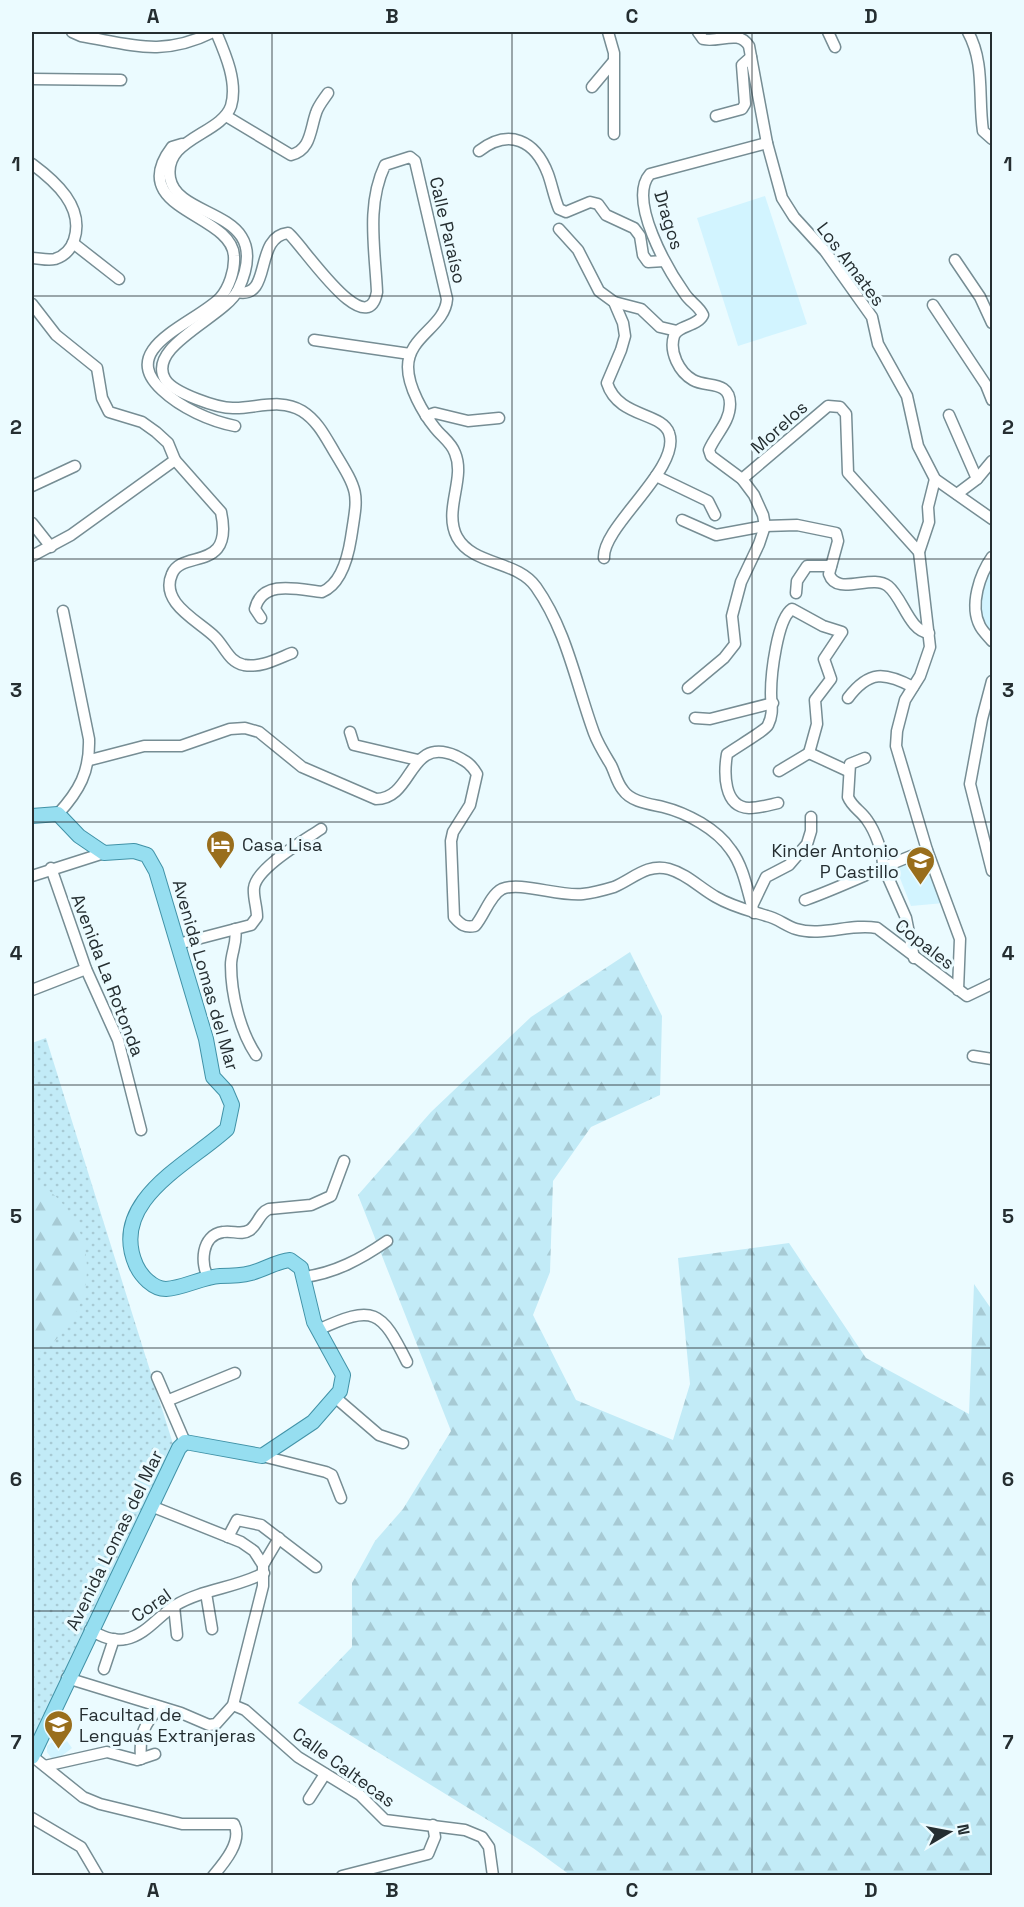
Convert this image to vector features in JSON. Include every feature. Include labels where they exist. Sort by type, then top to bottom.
[{"type":"main road","points":[[32,816],[58,814],[80,836],[104,853]]},
{"type":"main road","name":"Avenida Lomas del Mar","points":[[104,853],[134,851],[147,855],[156,871],[206,1039],[213,1077],[226,1091],[232,1105],[227,1129],[156,1187],[137,1209],[129,1231],[140,1275],[153,1284],[170,1289],[209,1279],[249,1274],[290,1260],[302,1268],[304,1277]]},
{"type":"main road","points":[[262,1456],[313,1422],[340,1391],[343,1375],[318,1330],[304,1277]]},
{"type":"main road","name":"Avenida Lomas del Mar","points":[[32,1756],[175,1454],[186,1442],[262,1456]]},
{"type":"street","points":[[72,32],[81,36],[155,49],[170,48],[215,32],[228,60],[232,91],[231,105],[226,116],[183,144],[172,163],[170,176],[173,187],[185,199],[234,227],[244,242],[246,255],[233,289],[170,350],[162,364],[166,381],[185,394],[224,407],[283,405],[301,410],[320,426],[349,476],[357,496],[347,558],[334,584],[322,592],[299,588],[269,591],[257,601],[255,609],[261,618]]},
{"type":"street","points":[[608,32],[613,62],[614,134]]},
{"type":"street","points":[[828,32],[835,47]]},
{"type":"street","points":[[968,32],[977,55],[981,75],[980,113],[983,131],[993,139]]},
{"type":"street","name":"Los Amates","points":[[701,35],[738,37],[745,40],[767,143],[782,198],[794,217],[825,251],[874,322],[878,344],[907,396],[918,446],[935,479],[993,519]]},
{"type":"street","points":[[716,116],[742,109],[745,104],[742,65],[750,57]]},
{"type":"street","points":[[592,87],[613,62]]},
{"type":"street","points":[[32,79],[121,80]]},
{"type":"street","points":[[226,116],[291,155],[299,153],[306,147],[316,110],[328,93]]},
{"type":"street","points":[[479,151],[491,142],[509,138],[523,141],[540,160],[549,175],[551,191],[559,209],[566,212],[590,202],[598,204],[606,215],[634,228],[640,236],[643,255],[648,262],[664,261]]},
{"type":"street","name":"Dragos","points":[[677,331],[700,321],[702,315],[700,310],[686,297],[664,261],[644,204],[641,191],[644,181],[650,174],[767,143]]},
{"type":"street","name":"Calle Paraíso","points":[[233,289],[246,294],[254,290],[259,284],[265,253],[276,237],[288,233],[340,295],[353,304],[362,307],[369,306],[375,301],[377,292],[372,206],[377,183],[386,165],[410,157],[415,161],[447,299],[447,308],[441,317],[419,338],[410,354]]},
{"type":"street","points":[[32,164],[47,174],[67,197],[74,210],[76,233],[73,243],[59,257],[51,260],[32,258]]},
{"type":"street","points":[[559,229],[578,250],[599,291],[614,302],[641,309],[660,327],[677,331],[673,344],[678,367],[693,380],[718,385],[726,390],[730,403],[728,420],[709,450],[711,456],[742,479],[754,495],[763,515],[765,526],[741,582],[732,616],[735,644],[724,658],[688,688]]},
{"type":"street","points":[[73,243],[119,279]]},
{"type":"street","points":[[955,260],[993,323]]},
{"type":"street","points":[[233,289],[154,347],[146,362],[152,381],[167,395],[219,423],[235,426]]},
{"type":"street","points":[[604,558],[612,534],[656,476],[670,444],[670,434],[663,425],[620,405],[610,394],[607,383],[625,336],[623,323],[614,302]]},
{"type":"street","points":[[32,304],[56,335],[97,368],[102,398],[109,412],[142,422],[168,443],[175,460],[221,512],[223,521],[220,539],[213,555],[175,568],[170,580],[176,602],[183,611],[214,636],[231,658],[241,665],[267,664],[292,653]]},
{"type":"street","points":[[933,305],[989,382],[993,400]]},
{"type":"street","points":[[314,340],[410,354],[410,380],[426,416],[450,443],[456,454],[458,470],[452,518],[457,536],[472,553],[522,575],[537,589],[570,654],[595,735],[623,790],[640,802],[684,813],[708,829],[731,850],[753,908]]},
{"type":"street","name":"Morelos","points":[[742,479],[828,406],[840,407],[846,414],[848,473],[919,552]]},
{"type":"street","points":[[426,416],[435,412],[468,421],[499,417]]},
{"type":"street","points":[[949,415],[977,479]]},
{"type":"street","points":[[32,556],[72,535],[175,460]]},
{"type":"street","points":[[957,494],[977,479],[993,461]]},
{"type":"street","points":[[32,486],[75,466]]},
{"type":"street","points":[[656,476],[708,501],[715,515]]},
{"type":"street","points":[[935,479],[927,507],[929,522],[919,552],[930,647],[925,664],[900,713],[896,746],[927,850],[960,939],[958,990],[967,996],[993,984]]},
{"type":"street","points":[[682,520],[716,535],[765,526],[797,525],[836,533],[838,541],[830,579],[839,584],[876,582],[888,585],[917,628],[929,633]]},
{"type":"street","points":[[32,523],[51,547]]},
{"type":"street","points":[[993,557],[983,570],[977,587],[980,626],[993,641]]},
{"type":"street","points":[[796,593],[797,581],[807,566],[831,566]]},
{"type":"street","points":[[778,804],[749,808],[734,801],[726,786],[728,754],[768,726],[773,703],[777,647],[784,617],[792,609],[823,626],[840,629],[841,637],[824,659],[831,679],[829,685],[815,700],[817,724],[809,753],[779,771]]},
{"type":"street","points":[[58,814],[73,798],[86,777],[90,760],[89,739],[63,611]]},
{"type":"street","points":[[848,698],[859,684],[872,677],[884,675],[897,678],[913,687]]},
{"type":"street","points":[[993,681],[987,721],[970,784],[993,871]]},
{"type":"street","points":[[695,718],[710,720],[773,703]]},
{"type":"street","points":[[90,760],[144,746],[181,746],[222,732],[245,728],[259,732],[302,767],[376,799],[383,799],[400,787],[418,760],[354,745],[350,732]]},
{"type":"street","name":"Copales","points":[[418,760],[433,752],[449,753],[471,763],[477,774],[470,805],[453,832],[450,850],[454,917],[460,925],[468,928],[475,926],[496,894],[503,889],[512,887],[558,895],[581,894],[612,887],[641,872],[655,868],[668,869],[682,874],[739,910],[753,908],[806,931],[862,925],[877,928],[958,990]]},
{"type":"street","points":[[809,753],[848,769]]},
{"type":"street","points":[[865,758],[854,762],[848,769],[848,797],[867,819],[874,834],[883,858],[883,866],[906,918],[914,958]]},
{"type":"street","points":[[753,908],[766,877],[789,865],[807,844],[811,831],[811,817]]},
{"type":"street","points":[[178,945],[251,925],[257,917],[254,886],[257,879],[274,860],[321,829]]},
{"type":"street","points":[[805,900],[847,885],[883,866],[927,850]]},
{"type":"street","points":[[32,876],[51,868],[104,853]]},
{"type":"street","name":"Avenida La Rotonda","points":[[51,868],[86,969],[118,1040],[141,1130]]},
{"type":"street","points":[[235,928],[237,937],[231,965],[245,1039],[256,1055]]},
{"type":"street","points":[[32,990],[86,969]]},
{"type":"street","points":[[973,1056],[993,1059]]},
{"type":"street","points":[[209,1279],[204,1271],[203,1257],[210,1239],[222,1232],[237,1234],[249,1230],[263,1211],[269,1209],[322,1202],[331,1196],[344,1161]]},
{"type":"street","points":[[304,1277],[325,1274],[364,1257],[387,1241]]},
{"type":"street","points":[[318,1330],[342,1319],[360,1316],[382,1319],[389,1327],[407,1362]]},
{"type":"street","points":[[169,1400],[235,1373]]},
{"type":"street","points":[[158,1377],[186,1442]]},
{"type":"street","points":[[336,1398],[379,1435],[403,1443]]},
{"type":"street","points":[[262,1456],[332,1475],[341,1498]]},
{"type":"street","points":[[151,1506],[228,1537],[254,1551],[263,1569]]},
{"type":"street","points":[[228,1537],[235,1522],[240,1519],[261,1525],[316,1567]]},
{"type":"street","points":[[67,1678],[209,1725],[216,1724],[233,1705],[248,1648],[263,1569],[279,1538]]},
{"type":"street","name":"Coral","points":[[114,1639],[135,1636],[174,1606],[206,1593],[244,1583],[263,1569]]},
{"type":"street","points":[[206,1593],[212,1629]]},
{"type":"street","points":[[174,1606],[177,1635]]},
{"type":"street","points":[[90,1630],[114,1639],[104,1669]]},
{"type":"street","name":"Calle Caltecas","points":[[233,1705],[245,1710],[297,1757],[360,1795],[385,1820],[465,1830],[482,1837],[489,1847],[493,1875]]},
{"type":"street","points":[[141,1759],[140,1740],[145,1724],[160,1707]]},
{"type":"street","points":[[45,1766],[107,1752],[128,1759],[141,1759],[155,1754]]},
{"type":"street","points":[[32,1756],[83,1797],[100,1804],[182,1824],[234,1824],[237,1835],[224,1863],[213,1875]]},
{"type":"street","points":[[309,1798],[325,1774]]},
{"type":"street","points":[[32,1818],[81,1847],[98,1875]]},
{"type":"street","points":[[342,1875],[428,1854],[435,1837],[433,1825]]},
{"type":"shaded area","points":[[765,196],[807,324],[738,346],[697,218]]},
{"type":"shaded area","points":[[992,562],[992,634],[981,619],[981,599],[986,571]]},
{"type":"shaded area","name":"Kinder Antonio P Castillo","points":[[926,857],[944,903],[911,906],[896,868]]},
{"type":"shaded area","name":"Facultad de Lenguas Extranjeras","points":[[67,1741],[72,1748],[54,1762],[47,1752],[47,1746],[52,1742],[57,1749]]},
{"type":"green space","points":[[630,952],[662,1016],[660,1095],[591,1127],[553,1181],[550,1272],[533,1315],[576,1400],[673,1440],[690,1384],[678,1258],[789,1243],[866,1358],[969,1414],[974,1284],[992,1310],[992,1875],[570,1875],[533,1848],[298,1703],[352,1647],[352,1583],[375,1541],[403,1509],[451,1431],[358,1195],[431,1112],[531,1017]]},
{"type":"green space","points":[[46,1038],[173,1444],[32,1740],[32,1043]]},
{"type":"green space","points":[[32,1180],[50,1191],[65,1206],[76,1223],[87,1261],[86,1281],[81,1301],[72,1320],[55,1341],[32,1356]]},
{"type":"place","name":"Casa Lisa","points":[[221,870]]},
{"type":"place","name":"Kinder Antonio P Castillo","points":[[920,886]]},
{"type":"place","name":"Facultad de Lenguas Extranjeras","points":[[58,1750]]}]
